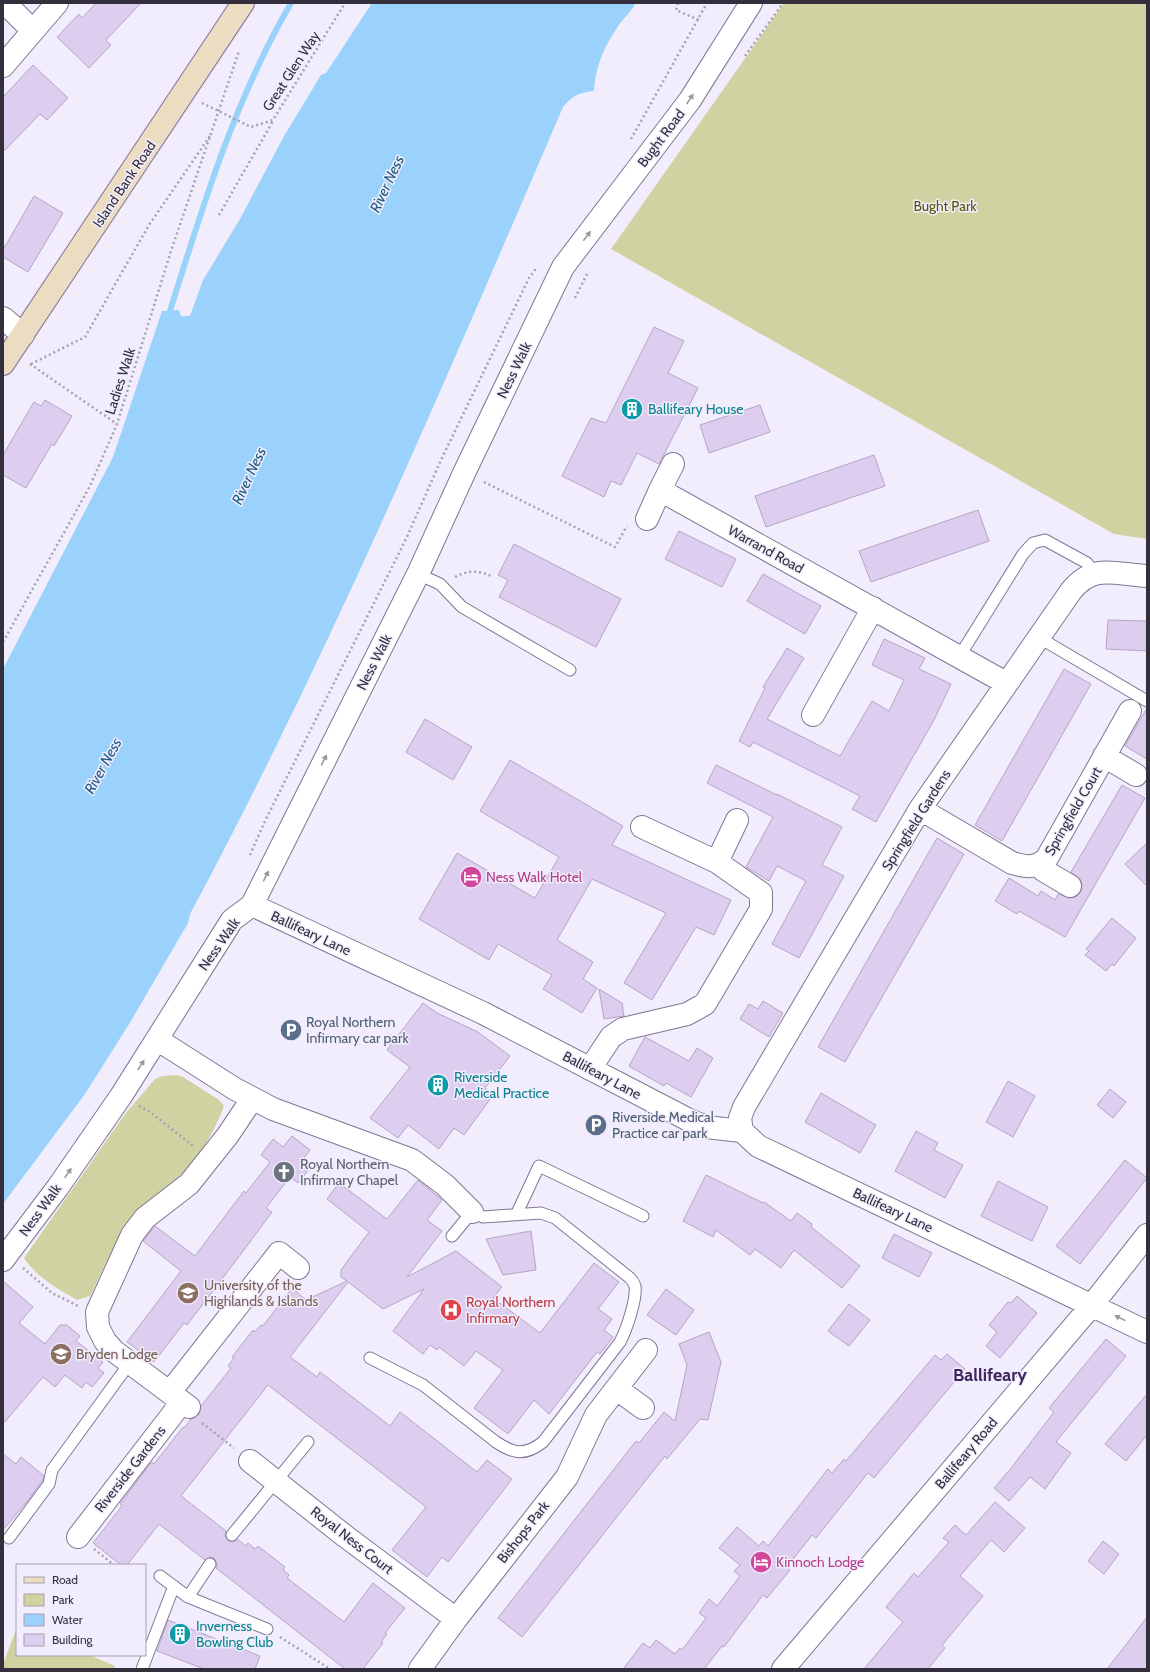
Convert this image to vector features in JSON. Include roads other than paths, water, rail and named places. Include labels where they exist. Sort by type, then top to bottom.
[{"type":"main road","name":"Island Bank Road","points":[[12,350],[243,3]]},
{"type":"street","points":[[5,3],[33,31]]},
{"type":"street","points":[[3,66],[57,3]]},
{"type":"street","name":"Bught Road","points":[[563,268],[690,100],[751,3]]},
{"type":"street","name":"Ness Walk","points":[[5,1258],[58,1187],[121,1096],[158,1040],[232,920],[252,905],[418,574],[465,471],[563,268]]},
{"type":"street","points":[[3,318],[12,350]]},
{"type":"street","points":[[647,519],[673,464]]},
{"type":"street","name":"Warrand Road","points":[[660,490],[1006,683]]},
{"type":"street","points":[[1094,573],[1105,572],[1147,576]]},
{"type":"street","name":"Springfield Gardens","points":[[742,1131],[740,1118],[744,1107],[920,809],[1038,637],[1080,580],[1094,573]]},
{"type":"street","points":[[813,715],[873,608]]},
{"type":"street","name":"Springfield Court","points":[[920,809],[1012,863],[1028,867],[1039,865],[1047,858],[1104,756],[1139,706]]},
{"type":"street","name":"Springfield Court","points":[[1104,756],[1136,775]]},
{"type":"street","points":[[717,862],[737,820]]},
{"type":"street","points":[[590,1069],[611,1037],[623,1029],[687,1014],[705,1004],[761,909],[761,893],[717,862],[642,827]]},
{"type":"street","name":"Springfield Court","points":[[1039,865],[1043,870],[1070,886]]},
{"type":"street","name":"Ballifeary Lane","points":[[252,905],[483,1013],[693,1122],[706,1127],[742,1131],[758,1146],[1147,1332]]},
{"type":"street","points":[[158,1040],[252,1099],[273,1109],[412,1160],[445,1184],[472,1212]]},
{"type":"street","points":[[181,1400],[129,1364],[114,1351],[105,1341],[98,1327],[97,1312],[132,1235],[145,1218],[189,1184],[210,1159],[252,1099]]},
{"type":"street","name":"Ballifeary Road","points":[[783,1669],[1092,1305],[1147,1235]]},
{"type":"street","name":"Riverside Gardens","points":[[78,1537],[181,1400],[279,1253],[298,1268]]},
{"type":"street","name":"Bishops Park","points":[[420,1669],[456,1619],[566,1477],[596,1415],[646,1350]]},
{"type":"street","points":[[617,1389],[643,1408]]},
{"type":"street","name":"Royal Ness Court","points":[[250,1460],[345,1536],[456,1619]]},
{"type":"lane","points":[[959,657],[1023,554],[1033,543],[1045,540],[1087,563],[1094,573]]},
{"type":"lane","points":[[418,574],[440,584],[462,607],[570,670]]},
{"type":"lane","points":[[1038,637],[1139,706]]},
{"type":"lane","points":[[517,1214],[540,1166],[643,1216]]},
{"type":"lane","points":[[370,1358],[423,1385],[508,1450],[517,1452],[536,1448],[543,1442],[620,1342],[624,1335],[635,1294],[635,1285],[625,1273],[555,1218],[541,1213],[482,1217],[472,1212],[452,1236]]},
{"type":"lane","points":[[9,1538],[49,1484],[52,1470],[129,1364]]},
{"type":"lane","points":[[232,1535],[308,1442]]},
{"type":"lane","points":[[188,1597],[210,1564]]},
{"type":"lane","points":[[160,1576],[188,1597],[268,1629]]},
{"type":"lane","points":[[142,1669],[174,1586]]},
{"type":"water","name":"River Ness","points":[[372,3],[636,3],[621,22],[602,55],[594,91],[577,95],[563,107],[475,311],[339,616],[241,816],[190,914],[188,923],[131,1021],[85,1094],[3,1204],[3,669],[113,457],[162,311],[179,310],[181,316],[190,316],[203,280],[240,219],[284,136],[321,75],[326,73]]},
{"type":"waterway","points":[[170,318],[170,311],[182,271],[222,153],[253,77],[271,39],[291,3]]},
{"type":"place","name":"Ballifeary House","points":[[632,409]]},
{"type":"place","name":"Ness Walk Hotel","points":[[471,877]]},
{"type":"place","name":"Royal Northern Infirmary car park","points":[[291,1030]]},
{"type":"place","name":"Riverside Medical Practice","points":[[438,1085]]},
{"type":"place","name":"Riverside Medical Practice car park","points":[[596,1125]]},
{"type":"place","name":"Royal Northern Infirmary Chapel","points":[[284,1172]]},
{"type":"place","name":"University of the Highlands & Islands","points":[[188,1293]]},
{"type":"place","name":"Royal Northern Infirmary","points":[[451,1310]]},
{"type":"place","name":"Bryden Lodge","points":[[61,1354]]},
{"type":"place","name":"Kinnoch Lodge","points":[[761,1562]]},
{"type":"place","name":"Inverness Bowling Club","points":[[180,1634]]},
{"type":"district","name":"Ballifeary","points":[[990,1375]]},
{"type":"park label","name":"Bught Park","points":[[945,206]]}]
